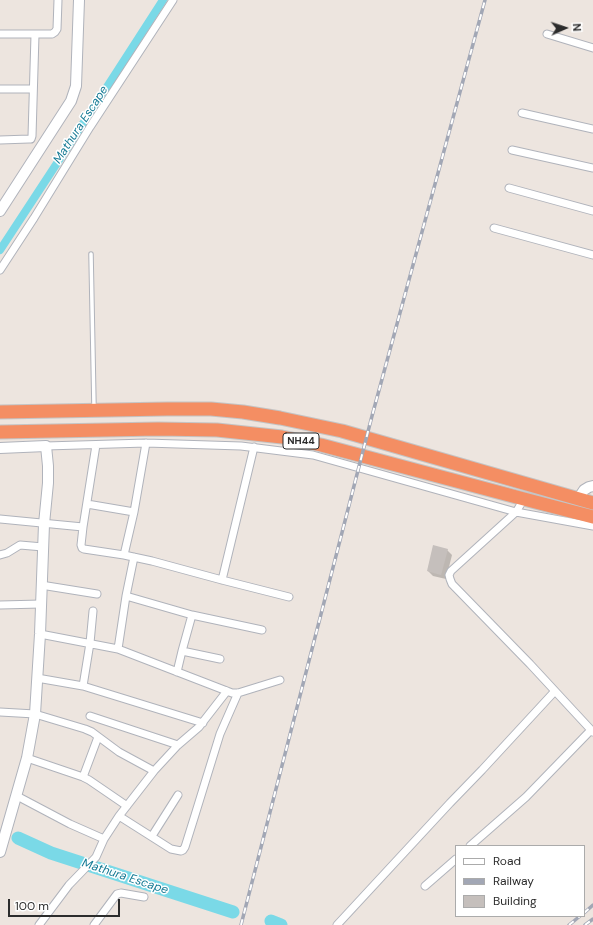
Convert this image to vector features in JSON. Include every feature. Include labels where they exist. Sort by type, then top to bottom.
[{"type":"highway","name":"NH44","points":[[0,412],[167,409],[211,409],[243,412],[342,431],[593,503]]},
{"type":"highway","name":"NH44","points":[[0,432],[158,429],[217,430],[282,437],[322,445],[593,517]]},
{"type":"street","points":[[0,34],[52,34],[57,29],[58,0]]},
{"type":"street","points":[[0,211],[71,101],[76,86],[79,0]]},
{"type":"street","points":[[0,270],[94,121],[173,0]]},
{"type":"street","points":[[547,34],[593,48]]},
{"type":"street","points":[[0,140],[28,139],[32,136],[35,35]]},
{"type":"street","points":[[0,89],[33,89]]},
{"type":"street","points":[[522,113],[593,130]]},
{"type":"street","points":[[512,150],[593,168]]},
{"type":"street","points":[[509,188],[593,211]]},
{"type":"street","points":[[494,228],[593,255]]},
{"type":"street","points":[[124,555],[134,512],[146,443]]},
{"type":"street","points":[[0,448],[146,443],[254,447],[314,455],[516,512],[593,526]]},
{"type":"street","points":[[96,445],[83,527],[82,548],[152,561],[289,597]]},
{"type":"street","points":[[0,852],[27,758],[35,714],[40,634],[44,524],[48,483],[46,446]]},
{"type":"street","points":[[222,580],[254,447]]},
{"type":"street","points":[[578,499],[584,490],[593,486]]},
{"type":"street","points":[[471,845],[526,796],[592,731],[530,664],[452,584],[450,579],[449,575],[451,571],[516,512],[524,499]]},
{"type":"street","points":[[87,504],[134,512]]},
{"type":"street","points":[[0,519],[83,527]]},
{"type":"street","points":[[0,555],[4,555],[20,545],[43,547]]},
{"type":"street","points":[[118,649],[134,557]]},
{"type":"street","points":[[41,585],[96,594]]},
{"type":"street","points":[[126,596],[192,615],[262,630]]},
{"type":"street","points":[[0,605],[41,604]]},
{"type":"street","points":[[83,686],[90,644],[93,611]]},
{"type":"street","points":[[177,672],[192,615]]},
{"type":"street","points":[[40,634],[118,649],[232,693],[238,693],[280,680]]},
{"type":"street","points":[[182,651],[220,658]]},
{"type":"street","points":[[37,678],[83,686],[203,723]]},
{"type":"street","points":[[39,925],[69,885],[96,857],[104,838],[154,771],[178,745],[203,723],[227,691]]},
{"type":"street","points":[[337,925],[555,691]]},
{"type":"street","points":[[119,816],[172,849],[183,850],[219,738],[238,693]]},
{"type":"street","points":[[0,712],[35,714],[85,729],[92,732],[119,752],[154,771]]},
{"type":"street","points":[[90,716],[178,745]]},
{"type":"street","points":[[82,777],[98,737]]},
{"type":"street","points":[[27,758],[82,777],[127,806]]},
{"type":"street","points":[[152,836],[178,795]]},
{"type":"street","points":[[17,796],[64,822],[104,838]]},
{"type":"street","points":[[425,886],[455,860]]},
{"type":"street","points":[[94,925],[117,894],[120,893],[144,897]]},
{"type":"lane","points":[[91,254],[94,410]]},
{"type":"building","points":[[433,545],[448,549],[441,575],[427,571]]},
{"type":"waterway","name":"Mathura Escape","points":[[0,250],[163,0]]},
{"type":"waterway","name":"Mathura Escape","points":[[18,838],[51,853],[233,912]]},
{"type":"waterway","name":"Mathura Escape","points":[[271,921],[281,925]]},
{"type":"railway","points":[[241,925],[372,416],[485,0]]},
{"type":"railway","points":[[585,912],[593,905]]},
{"type":"railway","points":[[569,925],[579,917]]},
{"type":"railway","points":[[585,925],[593,919]]}]
